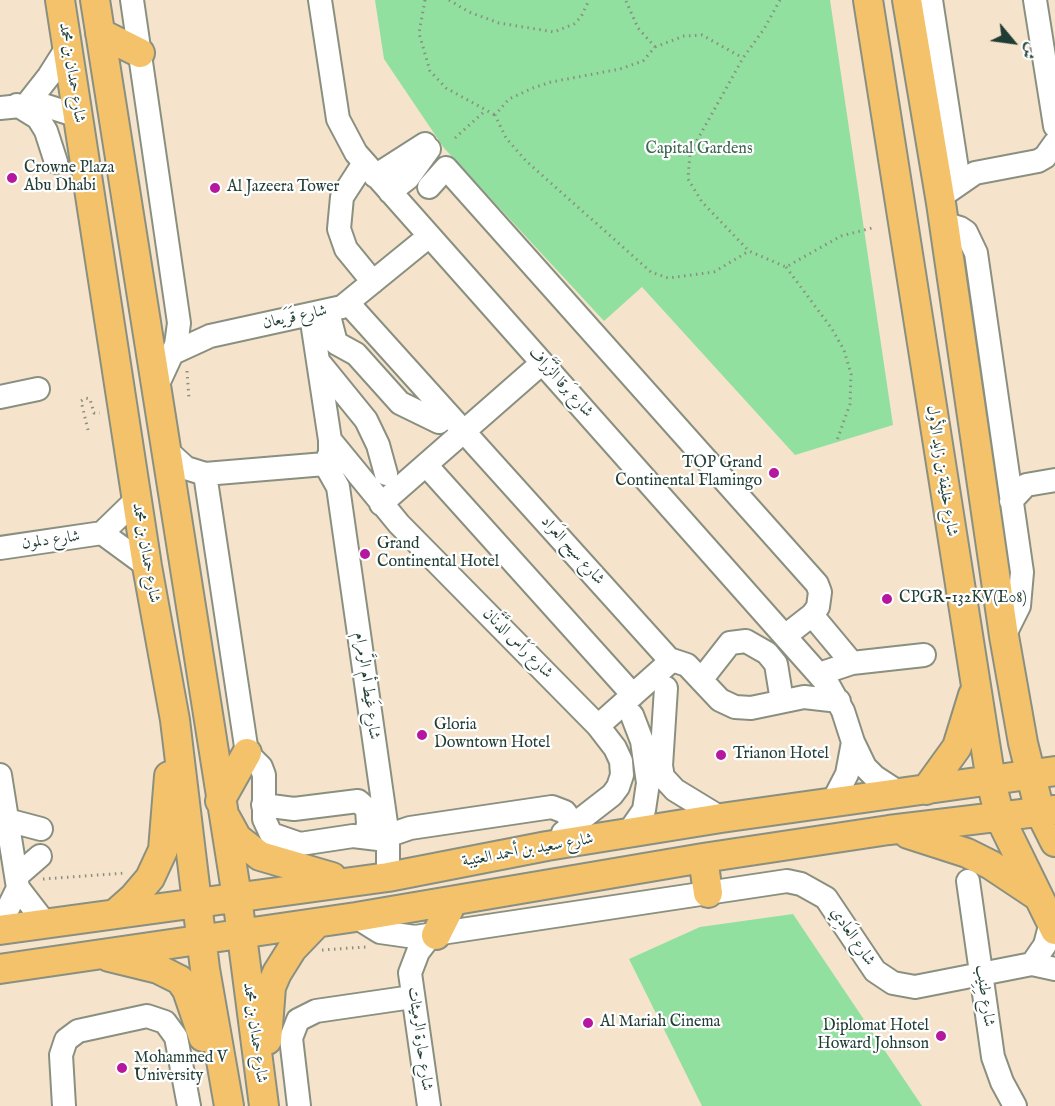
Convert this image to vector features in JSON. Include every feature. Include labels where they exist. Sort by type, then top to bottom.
[{"type":"main road","name":"شارع حمدان بن محمد","points":[[60,0],[136,500],[175,720],[197,903],[229,1106]]},
{"type":"main road","name":"شارع حمدان بن محمد","points":[[95,0],[220,804],[237,897],[264,1104]]},
{"type":"main road","name":"شارع خليفة بن زايد الأول","points":[[868,0],[991,781],[1000,818],[1053,926]]},
{"type":"main road","points":[[908,0],[948,203],[1004,636],[1042,772],[1047,811],[1055,842]]},
{"type":"main road","points":[[100,33],[140,54]]},
{"type":"main road","points":[[926,790],[957,747],[970,713],[975,678]]},
{"type":"main road","points":[[115,914],[150,878],[163,849],[175,720]]},
{"type":"main road","points":[[248,753],[220,804],[237,838],[260,856],[299,870],[349,881]]},
{"type":"main road","name":"شارع سعيد بن أحمد العتيبة","points":[[0,930],[388,877],[547,846],[722,818],[1042,772]]},
{"type":"main road","points":[[264,1104],[272,987],[284,960],[315,937],[356,917],[703,858],[1047,811]]},
{"type":"main road","points":[[889,831],[915,836],[967,853],[991,865],[1036,895]]},
{"type":"main road","points":[[703,858],[708,893]]},
{"type":"main road","points":[[434,935],[453,901]]},
{"type":"main road","points":[[0,969],[241,934],[315,937]]},
{"type":"main road","points":[[95,954],[158,969],[180,980],[187,990],[229,1106]]},
{"type":"street","points":[[132,0],[178,320],[178,361],[156,387]]},
{"type":"street","name":"شارع بَرقا الزَّرَّاف","points":[[320,0],[338,119],[356,153],[428,237],[819,674],[839,701],[853,742],[865,767],[880,782],[898,792]]},
{"type":"street","points":[[931,0],[948,203],[960,228],[975,246],[1023,584],[1019,606],[1004,636]]},
{"type":"street","points":[[1035,0],[1055,126]]},
{"type":"street","points":[[15,105],[49,76],[68,45]]},
{"type":"street","points":[[15,105],[53,106],[78,116]]},
{"type":"street","points":[[15,105],[38,118],[46,131],[56,162]]},
{"type":"street","points":[[948,203],[984,170],[1038,161],[1046,157],[1055,143]]},
{"type":"street","points":[[374,282],[346,249],[339,229],[342,197],[427,146],[427,187]]},
{"type":"street","points":[[427,187],[446,168],[817,584],[820,599],[812,615],[785,636]]},
{"type":"street","points":[[376,177],[427,187]]},
{"type":"street","name":"شارع قَرَيعان","points":[[178,361],[210,336],[329,310],[374,282],[428,237]]},
{"type":"street","points":[[164,448],[186,468],[205,474],[325,464],[330,453],[330,441],[317,360],[329,310]]},
{"type":"street","points":[[329,310],[336,343],[357,354],[400,403],[440,422]]},
{"type":"street","name":"شارع سيح العَراد","points":[[329,310],[465,430],[671,661],[687,665],[720,700],[735,707],[751,708],[814,697],[839,701]]},
{"type":"street","points":[[178,320],[210,336]]},
{"type":"street","points":[[317,360],[366,420],[378,445],[386,474]]},
{"type":"street","points":[[381,504],[542,363]]},
{"type":"street","points":[[0,397],[38,389]]},
{"type":"street","name":"شارع رَأس الدَّنَّان","points":[[330,441],[381,504],[598,726],[615,748],[621,761],[622,774],[612,795],[547,846]]},
{"type":"street","name":"شارع غَيط أم الرَّمرام","points":[[325,464],[335,479],[339,496],[388,837],[388,877]]},
{"type":"street","points":[[426,465],[633,705],[642,741],[648,783],[644,810],[628,833]]},
{"type":"street","points":[[205,474],[248,753],[261,767],[264,775],[264,819],[271,834],[290,843],[309,844],[353,836],[378,839],[410,828],[552,807],[565,812],[573,824]]},
{"type":"street","points":[[1011,501],[1026,485],[1055,480]]},
{"type":"street","points":[[339,496],[363,483]]},
{"type":"street","name":"شارع دلمون","points":[[0,548],[102,533],[136,500]]},
{"type":"street","name":"شارع دلمون","points":[[102,533],[147,566]]},
{"type":"street","points":[[812,615],[852,663]]},
{"type":"street","points":[[746,641],[756,628],[769,618]]},
{"type":"street","points":[[701,680],[730,643],[746,641],[767,653],[776,664],[782,701]]},
{"type":"street","points":[[819,674],[852,663],[924,655]]},
{"type":"street","points":[[598,726],[633,705],[671,661]]},
{"type":"street","points":[[666,688],[663,777],[681,794],[722,818]]},
{"type":"street","name":"شارع بَرقا الزَّرَّاف","points":[[832,803],[847,774],[853,742]]},
{"type":"street","points":[[0,775],[17,882],[45,923]]},
{"type":"street","points":[[263,805],[294,809],[354,800],[362,803],[367,809],[368,824],[365,837]]},
{"type":"street","points":[[7,820],[41,829]]},
{"type":"street","points":[[0,925],[17,882],[40,856]]},
{"type":"street","name":"شارع العَادِي","points":[[390,940],[787,881],[801,884],[826,898],[875,971],[893,983],[915,987],[1032,964],[1055,969]]},
{"type":"street","name":"شارع طِنِيب","points":[[968,881],[993,1057],[1002,1082],[1015,1106]]},
{"type":"street","points":[[356,917],[390,940]]},
{"type":"street","points":[[1032,964],[1045,945],[1053,926]]},
{"type":"street","name":"شارع حارة الرميثات","points":[[429,1106],[410,973],[418,952],[434,935]]},
{"type":"street","name":"شارع حارة الرميثات","points":[[390,940],[410,973]]},
{"type":"street","points":[[299,1106],[291,1038],[298,1020],[316,1011],[412,997]]},
{"type":"street","points":[[71,1101],[61,1055],[66,1040],[72,1035],[138,1018],[157,1018],[165,1022],[176,1037],[182,1098]]},
{"type":"path","points":[[425,0],[419,33],[422,51],[430,71],[446,88],[495,115],[506,138],[526,161],[651,272],[668,278],[714,272],[749,251]]},
{"type":"path","points":[[449,0],[469,12],[499,23],[554,32],[574,24],[581,17],[589,0]]},
{"type":"path","points":[[619,0],[627,1],[638,28],[655,47]]},
{"type":"path","points":[[780,0],[764,29],[743,58],[690,153],[688,179],[702,202],[749,251],[786,267],[832,329],[844,350],[851,374],[850,404],[836,442]]},
{"type":"path","points":[[495,115],[509,99],[533,88],[551,82],[620,69],[644,61],[655,47],[684,36],[702,35],[743,58]]},
{"type":"path","points":[[455,138],[486,111]]},
{"type":"path","points":[[786,267],[841,236],[872,228]]},
{"type":"path","points":[[178,361],[189,399]]},
{"type":"path","points":[[88,430],[81,401],[86,398],[90,399],[94,413],[100,413]]},
{"type":"path","points":[[98,403],[101,424]]},
{"type":"path","points":[[17,882],[135,872]]},
{"type":"path","points":[[315,937],[390,940]]},
{"type":"green space","name":"Capital Gardens","points":[[375,0],[830,0],[893,425],[795,455],[642,287],[604,321],[444,148],[384,59]]},
{"type":"green space","points":[[793,914],[922,1106],[702,1106],[629,959],[700,927]]},
{"type":"place","name":"Crowne Plaza Abu Dhabi","points":[[12,178]]},
{"type":"place","name":"Al Jazeera Tower","points":[[215,188]]},
{"type":"place","name":"TOP Grand Continental Flamingo","points":[[774,473]]},
{"type":"place","name":"Grand Continental Hotel","points":[[365,554]]},
{"type":"place","name":"CPGR-132KV(E08)","points":[[887,599]]},
{"type":"place","name":"Gloria Downtown Hotel","points":[[422,735]]},
{"type":"place","name":"Trianon Hotel","points":[[721,755]]},
{"type":"place","name":"Al Mariah Cinema","points":[[588,1023]]},
{"type":"place","name":"Diplomat Hotel Howard Johnson","points":[[941,1036]]},
{"type":"place","name":"Mohammed V University","points":[[122,1068]]}]
